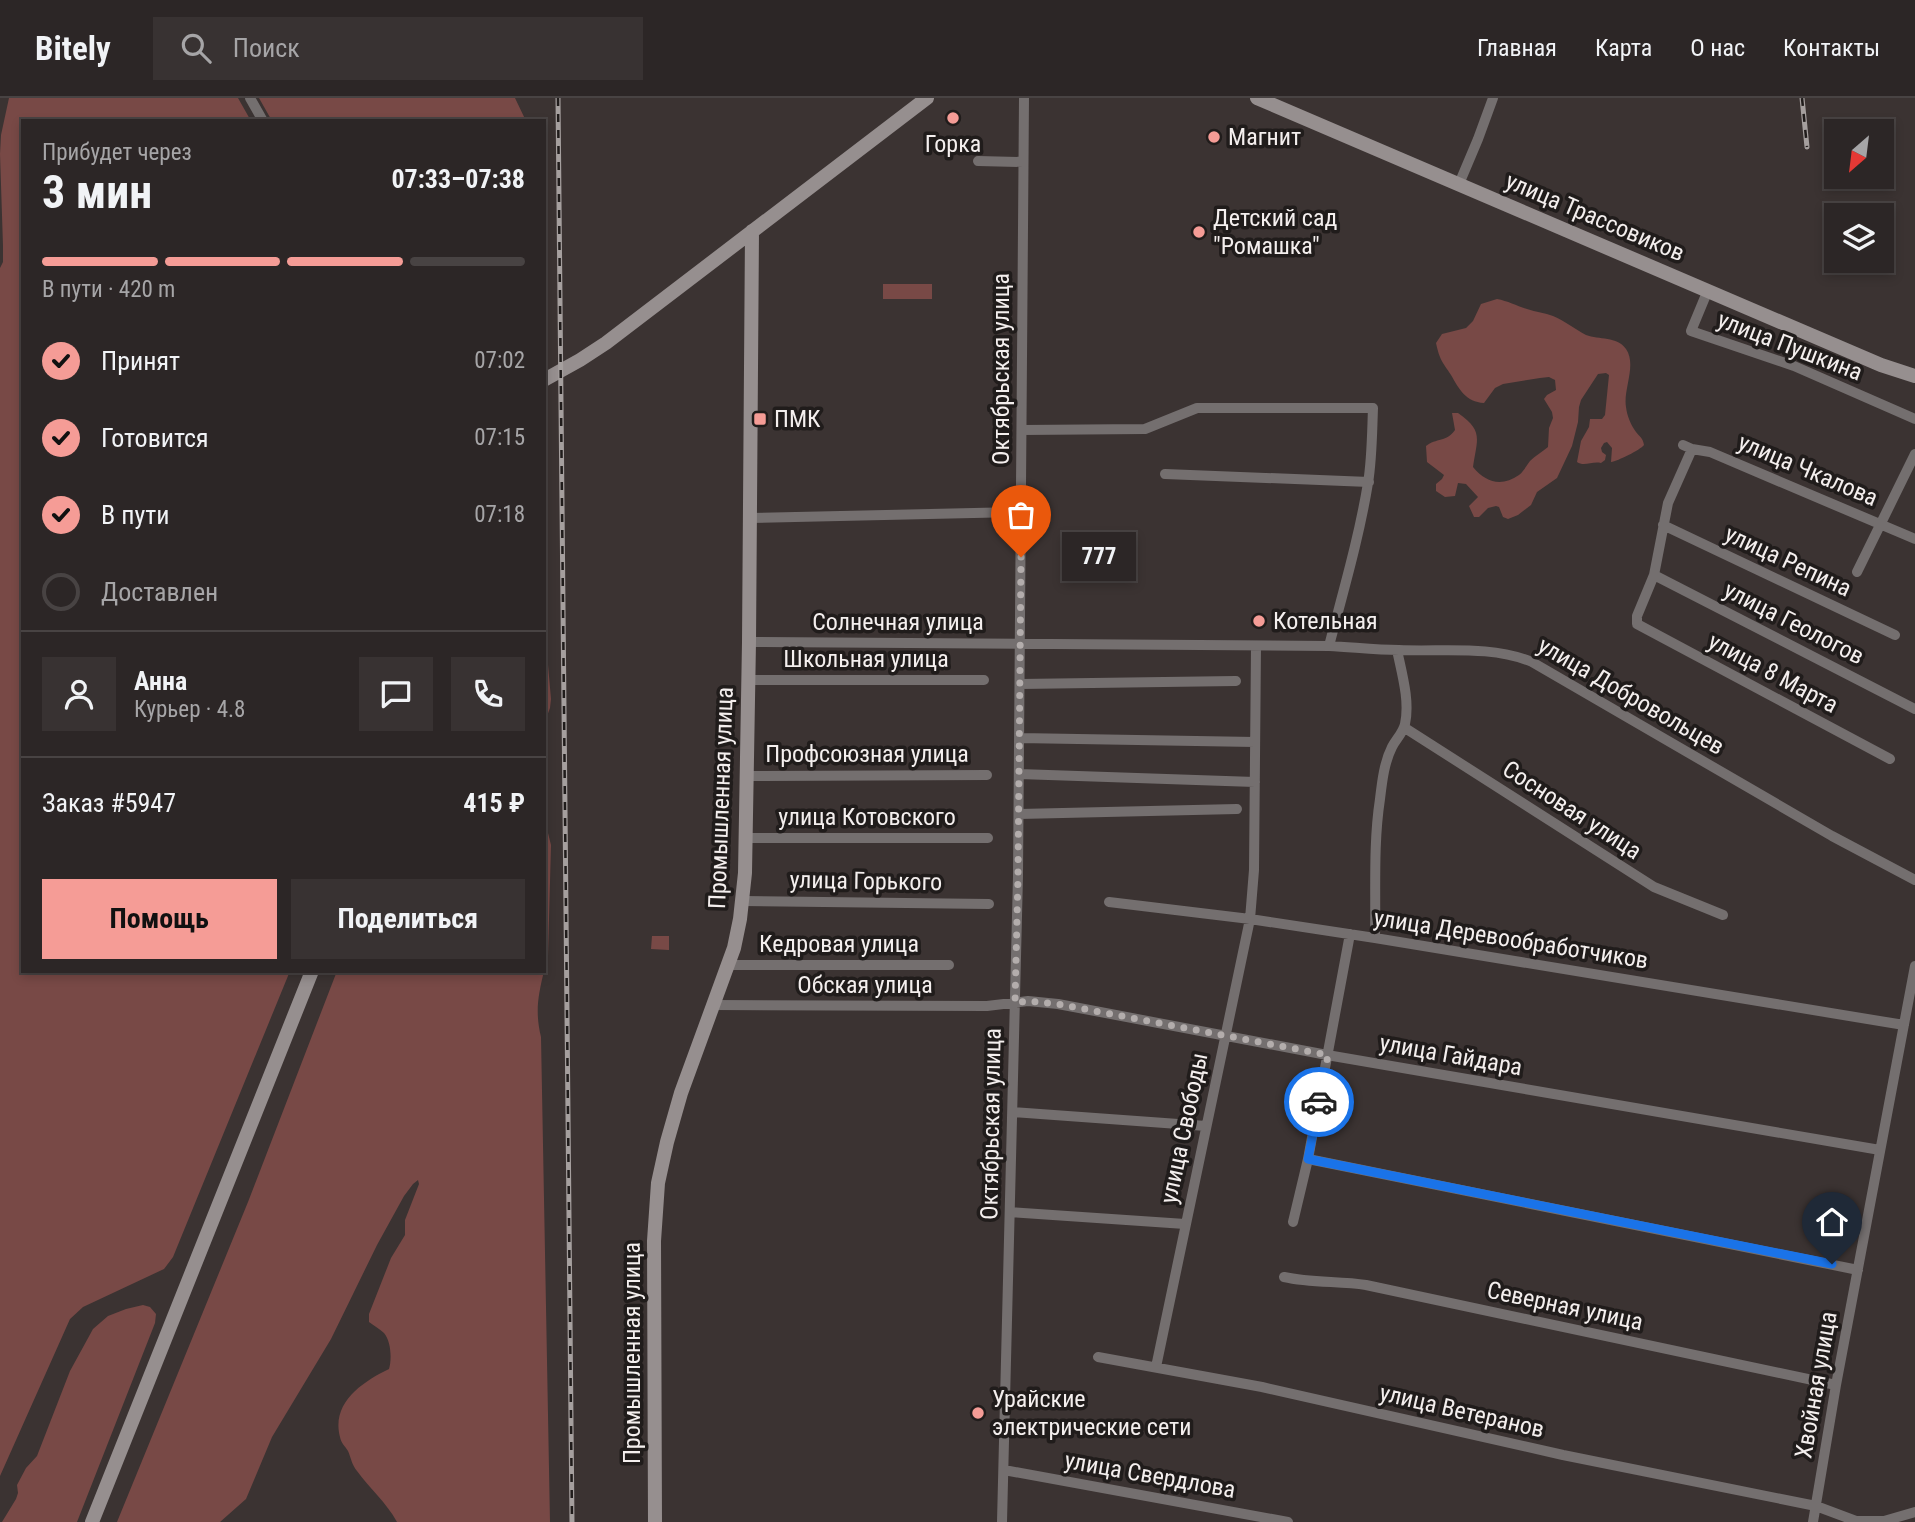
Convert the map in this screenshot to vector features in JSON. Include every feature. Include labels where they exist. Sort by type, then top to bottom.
[{"type":"main road","points":[[546,379],[593,352],[927,98]]},
{"type":"main road","name":"улица Трассовиков","points":[[1258,98],[1881,365],[1915,376]]},
{"type":"main road","name":"Промышленная улица","points":[[655,1522],[656,1201],[674,1115],[728,965],[737,934],[742,901],[746,838],[749,642],[752,231]]},
{"type":"main road","points":[[92,1522],[311,973]]},
{"type":"street","points":[[250,98],[262,119]]},
{"type":"street","name":"Октябрьская улица","points":[[1002,1522],[1019,814],[1024,98]]},
{"type":"street","points":[[1460,184],[1493,98]]},
{"type":"street","points":[[978,161],[1023,162]]},
{"type":"street","name":"улица Пушкина","points":[[1708,290],[1691,331],[1794,366],[1915,419]]},
{"type":"street","points":[[1021,430],[1145,429],[1197,408],[1373,408],[1368,482],[1360,525],[1329,646]]},
{"type":"street","name":"улица Чкалова","points":[[1663,526],[1687,447],[1710,452],[1915,539]]},
{"type":"street","points":[[1857,572],[1915,454]]},
{"type":"street","points":[[1166,474],[1368,482]]},
{"type":"street","points":[[749,519],[1021,512]]},
{"type":"street","points":[[1654,575],[1663,526]]},
{"type":"street","name":"улица Репина","points":[[1663,526],[1895,635]]},
{"type":"street","name":"улица 8 Марта","points":[[1654,575],[1637,616],[1637,624],[1889,759]]},
{"type":"street","name":"улица Геологов","points":[[1654,575],[1915,709]]},
{"type":"street","name":"Солнечная улица","points":[[749,642],[1256,646]]},
{"type":"street","name":"улица Добровольцев","points":[[1256,646],[1500,652],[1524,659],[1832,836],[1915,880]]},
{"type":"street","name":"улица Свободы","points":[[1156,1367],[1250,919],[1254,870],[1256,646]]},
{"type":"street","points":[[1375,938],[1378,818],[1387,761],[1392,747],[1405,728],[1406,717],[1405,692],[1397,650]]},
{"type":"street","name":"Школьная улица","points":[[748,680],[984,680]]},
{"type":"street","points":[[1020,684],[1236,681]]},
{"type":"street","name":"Сосновая улица","points":[[1405,728],[1654,887],[1723,915]]},
{"type":"street","points":[[1019,738],[1255,743]]},
{"type":"street","points":[[1018,774],[1255,782]]},
{"type":"street","name":"Профсоюзная улица","points":[[747,776],[987,775]]},
{"type":"street","points":[[1019,814],[1237,809]]},
{"type":"street","name":"улица Котовского","points":[[746,838],[988,838]]},
{"type":"street","name":"улица Горького","points":[[742,901],[989,904]]},
{"type":"street","name":"улица Деревообработчиков","points":[[1110,902],[1350,934],[1904,1025]]},
{"type":"street","points":[[1293,1222],[1308,1159],[1350,934]]},
{"type":"street","name":"Кедровая улица","points":[[728,965],[949,965]]},
{"type":"street","name":"Хвойная улица","points":[[1813,1522],[1915,966]]},
{"type":"street","name":"улица Гайдара","points":[[1015,1003],[1028,1001],[1058,1004],[1328,1055],[1880,1150]]},
{"type":"street","name":"Обская улица","points":[[714,1005],[987,1006],[1015,1003]]},
{"type":"street","points":[[1013,1112],[1206,1126]]},
{"type":"street","points":[[1308,1159],[1858,1270]]},
{"type":"street","points":[[1010,1212],[1185,1224]]},
{"type":"street","name":"Северная улица","points":[[1284,1277],[1303,1282],[1366,1285],[1836,1385]]},
{"type":"street","name":"улица Ветеранов","points":[[1098,1357],[1274,1389],[1563,1455],[1816,1506],[1856,1521],[1884,1521],[1915,1512]]},
{"type":"street","name":"улица Свердлова","points":[[1004,1470],[1288,1522]]},
{"type":"shaded area","points":[[9,98],[238,98],[250,119],[21,119],[21,973],[289,973],[173,1257],[164,1269],[83,1307],[70,1319],[0,1476],[0,268],[3,262],[1,135]]},
{"type":"shaded area","points":[[259,98],[515,98],[525,119],[271,119]]},
{"type":"shaded area","points":[[883,284],[932,284],[932,299],[883,299]]},
{"type":"shaded area","points":[[1497,299],[1553,316],[1586,335],[1613,340],[1622,345],[1630,362],[1627,410],[1644,445],[1611,462],[1612,448],[1607,442],[1601,448],[1606,455],[1601,463],[1577,462],[1581,441],[1589,427],[1590,419],[1602,419],[1605,415],[1609,375],[1598,374],[1581,400],[1572,446],[1557,478],[1537,492],[1531,505],[1508,519],[1503,517],[1496,506],[1488,508],[1479,517],[1474,517],[1469,506],[1478,497],[1466,484],[1458,483],[1455,496],[1445,497],[1436,491],[1436,484],[1444,475],[1427,462],[1426,446],[1452,434],[1455,430],[1452,413],[1458,413],[1472,425],[1477,436],[1473,467],[1483,477],[1494,482],[1513,479],[1548,447],[1549,428],[1553,418],[1544,399],[1556,390],[1555,380],[1549,377],[1503,384],[1495,388],[1484,403],[1478,402],[1460,390],[1439,354],[1436,343],[1442,334],[1466,328],[1473,321],[1481,304]]},
{"type":"shaded area","points":[[546,642],[551,699],[546,719]]},
{"type":"shaded area","points":[[546,830],[551,845],[546,964]]},
{"type":"shaded area","points":[[652,936],[669,936],[669,950],[651,949]]},
{"type":"shaded area","points":[[336,973],[544,973],[538,1012],[541,1037],[550,1522],[397,1522],[355,1469],[341,1439],[338,1425],[344,1404],[359,1387],[389,1369],[391,1355],[388,1341],[384,1333],[369,1322],[369,1314],[391,1258],[405,1235],[405,1220],[419,1184],[418,1180],[404,1196],[331,1339],[272,1437],[246,1499],[220,1522],[117,1522],[248,1202]]},
{"type":"shaded area","points":[[143,1305],[150,1307],[156,1314],[155,1323],[77,1522],[2,1522],[16,1499],[17,1485],[26,1468],[37,1456],[70,1371],[93,1329],[108,1316]]},
{"type":"railway","points":[[558,98],[572,1522]]},
{"type":"railway","points":[[1802,98],[1807,147]]},
{"type":"way so far","points":[[1021,557],[1015,1003],[1028,1001],[1058,1004],[1328,1055],[1319,1102]]},
{"type":"place","name":"Горка","points":[[953,118]]},
{"type":"place","name":"Магнит","points":[[1214,137]]},
{"type":"place","name":"Детский сад \"Ромашка\"","points":[[1199,232]]},
{"type":"place","name":"ПМК","points":[[760,419]]},
{"type":"place","name":"777","points":[[1021,557]]},
{"type":"place","name":"Котельная","points":[[1259,621]]},
{"type":"place","name":"Урайские электрические сети","points":[[978,1413]]},
{"type":"route","points":[[1319,1102],[1308,1159],[1832,1264]]}]
